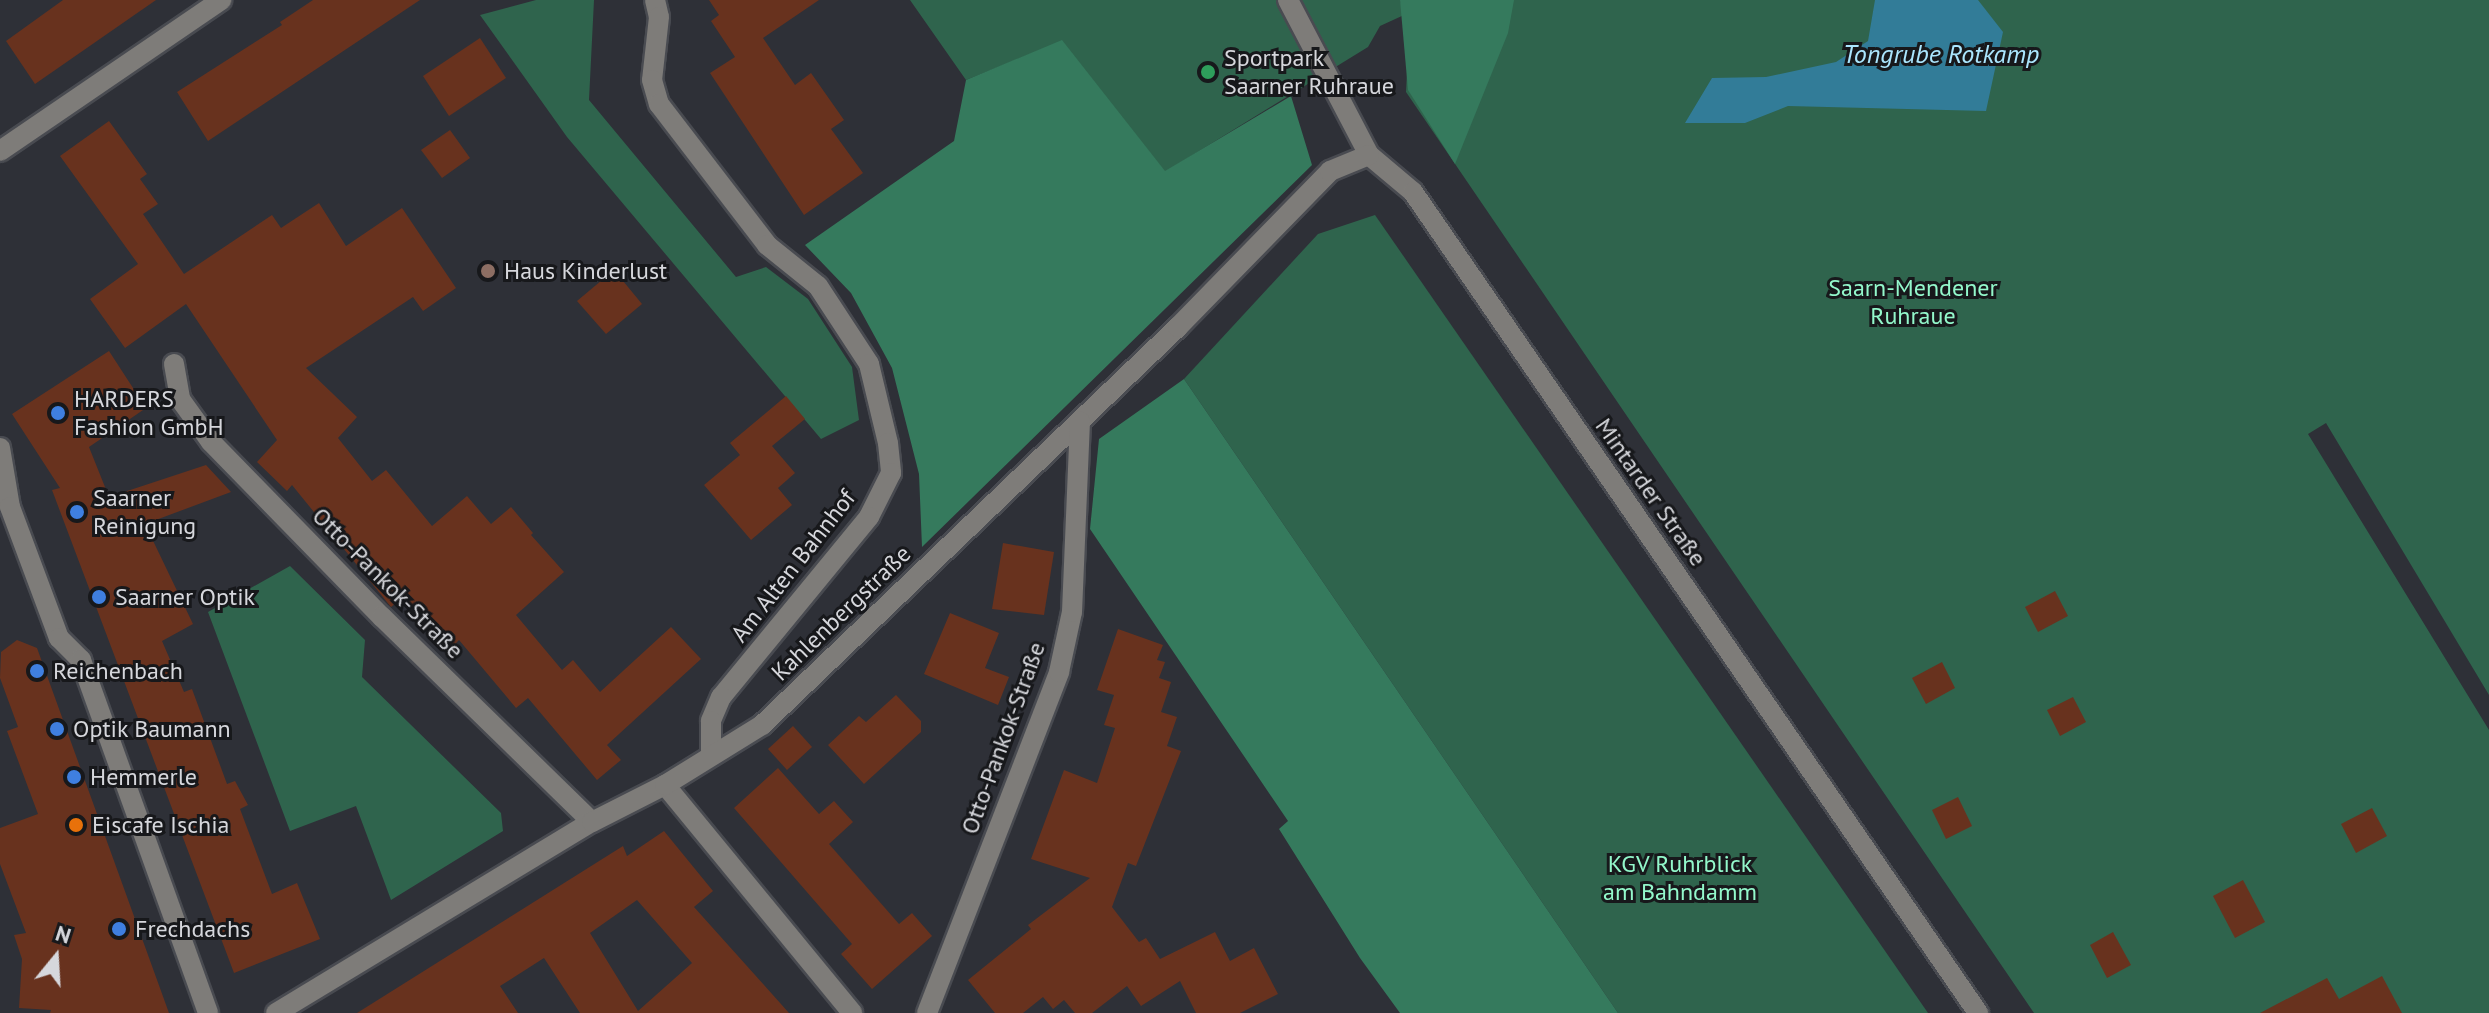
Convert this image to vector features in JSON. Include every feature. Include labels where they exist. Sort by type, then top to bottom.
[{"type":"street","points":[[0,151],[221,0]]},
{"type":"street","name":"Am Alten Bahnhof","points":[[655,0],[659,17],[652,80],[659,104],[767,245],[818,286],[869,364],[888,443],[891,473],[869,517],[721,697],[711,721],[711,755]]},
{"type":"street","name":"Mintarder Straße","points":[[1288,0],[1369,155],[1413,192],[1978,1013]]},
{"type":"street","name":"Kahlenbergstraße","points":[[276,1013],[592,822],[665,785],[762,725],[1080,421],[1330,171],[1369,155]]},
{"type":"street","name":"Otto-Pankok-Straße","points":[[174,364],[180,399],[211,442],[382,617],[592,822]]},
{"type":"street","name":"Otto-Pankok-Straße","points":[[927,1013],[1059,672],[1072,612],[1080,421]]},
{"type":"street","points":[[0,448],[10,507],[59,638],[81,660],[208,1013]]},
{"type":"street","points":[[665,785],[852,1013]]},
{"type":"green space","points":[[536,0],[594,0],[589,100],[736,277],[766,267],[808,299],[852,367],[859,420],[821,439],[567,137],[480,15]]},
{"type":"green space","name":"Sportpark Saarner Ruhraue","points":[[910,0],[1400,0],[1404,15],[1380,26],[1368,47],[1165,172],[1062,41],[966,80]]},
{"type":"green space","points":[[1400,0],[1514,0],[1508,33],[1455,164],[1408,90]]},
{"type":"green space","name":"Saarn-Mendener Ruhraue","points":[[1408,0],[2489,0],[2489,695],[2326,423],[2308,434],[2489,730],[2489,1013],[2034,1013],[1406,92]]},
{"type":"green space","points":[[1062,40],[1165,171],[1291,96],[1312,165],[922,547],[919,474],[892,368],[851,293],[805,245],[954,141],[966,80]]},
{"type":"green space","name":"KGV Ruhrblick am Bahndamm","points":[[1375,215],[1928,1013],[1618,1013],[1184,379],[1318,234]]},
{"type":"green space","points":[[1184,379],[1618,1013],[1400,1013],[1360,958],[1279,829],[1288,821],[1090,529],[1099,439]]},
{"type":"green space","points":[[290,566],[365,640],[362,677],[501,813],[503,831],[391,900],[356,806],[290,831],[208,612]]},
{"type":"water","name":"Tongrube Rotkamp","points":[[1875,0],[1978,0],[2003,32],[1986,111],[1788,106],[1745,123],[1685,123],[1712,78],[1766,77],[1836,62],[1868,41]]},
{"type":"building","points":[[63,0],[156,0],[35,84],[6,41]]},
{"type":"building","points":[[313,0],[420,0],[208,141],[177,92],[282,25],[280,22]]},
{"type":"building","points":[[709,0],[819,0],[763,38],[795,85],[811,73],[844,120],[831,129],[863,173],[804,215],[710,73],[735,57],[711,21],[719,15]]},
{"type":"building","points":[[480,38],[506,78],[449,116],[423,76]]},
{"type":"building","points":[[109,121],[147,174],[140,179],[158,204],[143,214],[184,274],[272,215],[281,228],[319,203],[346,246],[402,208],[456,288],[423,311],[413,297],[306,368],[357,417],[338,438],[372,481],[386,470],[432,526],[467,496],[491,524],[511,507],[564,572],[516,615],[562,670],[573,660],[600,692],[671,627],[701,659],[607,745],[621,760],[597,780],[528,698],[516,708],[459,640],[453,646],[402,598],[391,607],[292,485],[287,491],[257,462],[277,440],[186,304],[125,348],[90,299],[138,264],[60,156]]},
{"type":"building","points":[[450,130],[470,158],[442,178],[421,150]]},
{"type":"building","points":[[614,270],[642,304],[606,334],[577,301]]},
{"type":"building","points":[[109,351],[146,408],[89,447],[109,497],[206,465],[231,492],[145,524],[193,624],[162,641],[184,692],[192,689],[227,784],[235,781],[248,805],[240,809],[272,894],[297,883],[320,939],[234,973],[52,490],[60,488],[12,414]]},
{"type":"building","points":[[786,396],[805,419],[772,446],[795,473],[778,488],[792,505],[751,540],[704,485],[740,455],[730,443]]},
{"type":"building","points":[[1003,543],[1054,552],[1044,615],[992,609]]},
{"type":"building","points":[[2055,591],[2068,616],[2038,632],[2025,607]]},
{"type":"building","points":[[950,613],[999,633],[985,668],[1009,677],[998,705],[924,674]]},
{"type":"building","points":[[1118,629],[1163,645],[1157,660],[1165,662],[1159,678],[1171,682],[1161,712],[1177,717],[1167,746],[1181,751],[1136,866],[1128,863],[1112,907],[1139,942],[1146,938],[1160,959],[1215,932],[1230,961],[1254,948],[1278,994],[1240,1013],[1196,1013],[1180,981],[1141,1006],[1127,986],[1092,1013],[1075,1013],[1064,1000],[1053,1009],[1043,997],[1023,1013],[995,1013],[968,980],[1031,929],[1028,925],[1090,878],[1031,859],[1064,770],[1097,783],[1115,728],[1104,725],[1114,695],[1097,690]]},
{"type":"building","points":[[17,640],[37,648],[169,1013],[50,1013],[51,1010],[19,1008],[22,959],[14,935],[26,933],[0,864],[0,828],[38,814],[7,731],[18,727],[0,678],[1,652]]},
{"type":"building","points":[[1942,662],[1955,688],[1926,704],[1912,678]]},
{"type":"building","points":[[896,695],[921,721],[921,732],[864,784],[828,745],[859,716],[866,722]]},
{"type":"building","points":[[2073,697],[2086,722],[2060,736],[2047,710]]},
{"type":"building","points":[[793,726],[812,747],[787,770],[768,749]]},
{"type":"building","points":[[778,768],[819,814],[834,801],[853,822],[829,844],[899,924],[912,913],[932,936],[872,989],[841,954],[852,944],[734,808]]},
{"type":"building","points":[[1958,797],[1972,826],[1946,839],[1932,810]]},
{"type":"building","points":[[2372,808],[2387,836],[2356,853],[2341,824]]},
{"type":"building","points":[[664,831],[713,891],[694,907],[789,1013],[580,1013],[544,958],[500,986],[518,1013],[357,1013],[623,846],[627,856]],"holes":[[[637,900],[692,963],[638,1011],[590,933]]]},
{"type":"building","points":[[2243,880],[2265,922],[2235,938],[2213,896]]},
{"type":"building","points":[[2113,932],[2131,965],[2107,978],[2090,945]]},
{"type":"building","points":[[2382,976],[2402,1013],[2260,1013],[2327,978],[2339,999]]},
{"type":"place","name":"Sportpark Saarner Ruhraue","points":[[1208,72]]},
{"type":"place","name":"Haus Kinderlust","points":[[488,271]]},
{"type":"place","name":"HARDERS Fashion GmbH","points":[[58,413]]},
{"type":"place","name":"Saarner Reinigung","points":[[77,512]]},
{"type":"place","name":"Saarner Optik","points":[[99,597]]},
{"type":"place","name":"Reichenbach","points":[[37,671]]},
{"type":"place","name":"Optik Baumann","points":[[57,729]]},
{"type":"place","name":"Hemmerle","points":[[74,777]]},
{"type":"place","name":"Eiscafe Ischia","points":[[76,825]]},
{"type":"place","name":"Frechdachs","points":[[119,929]]}]
